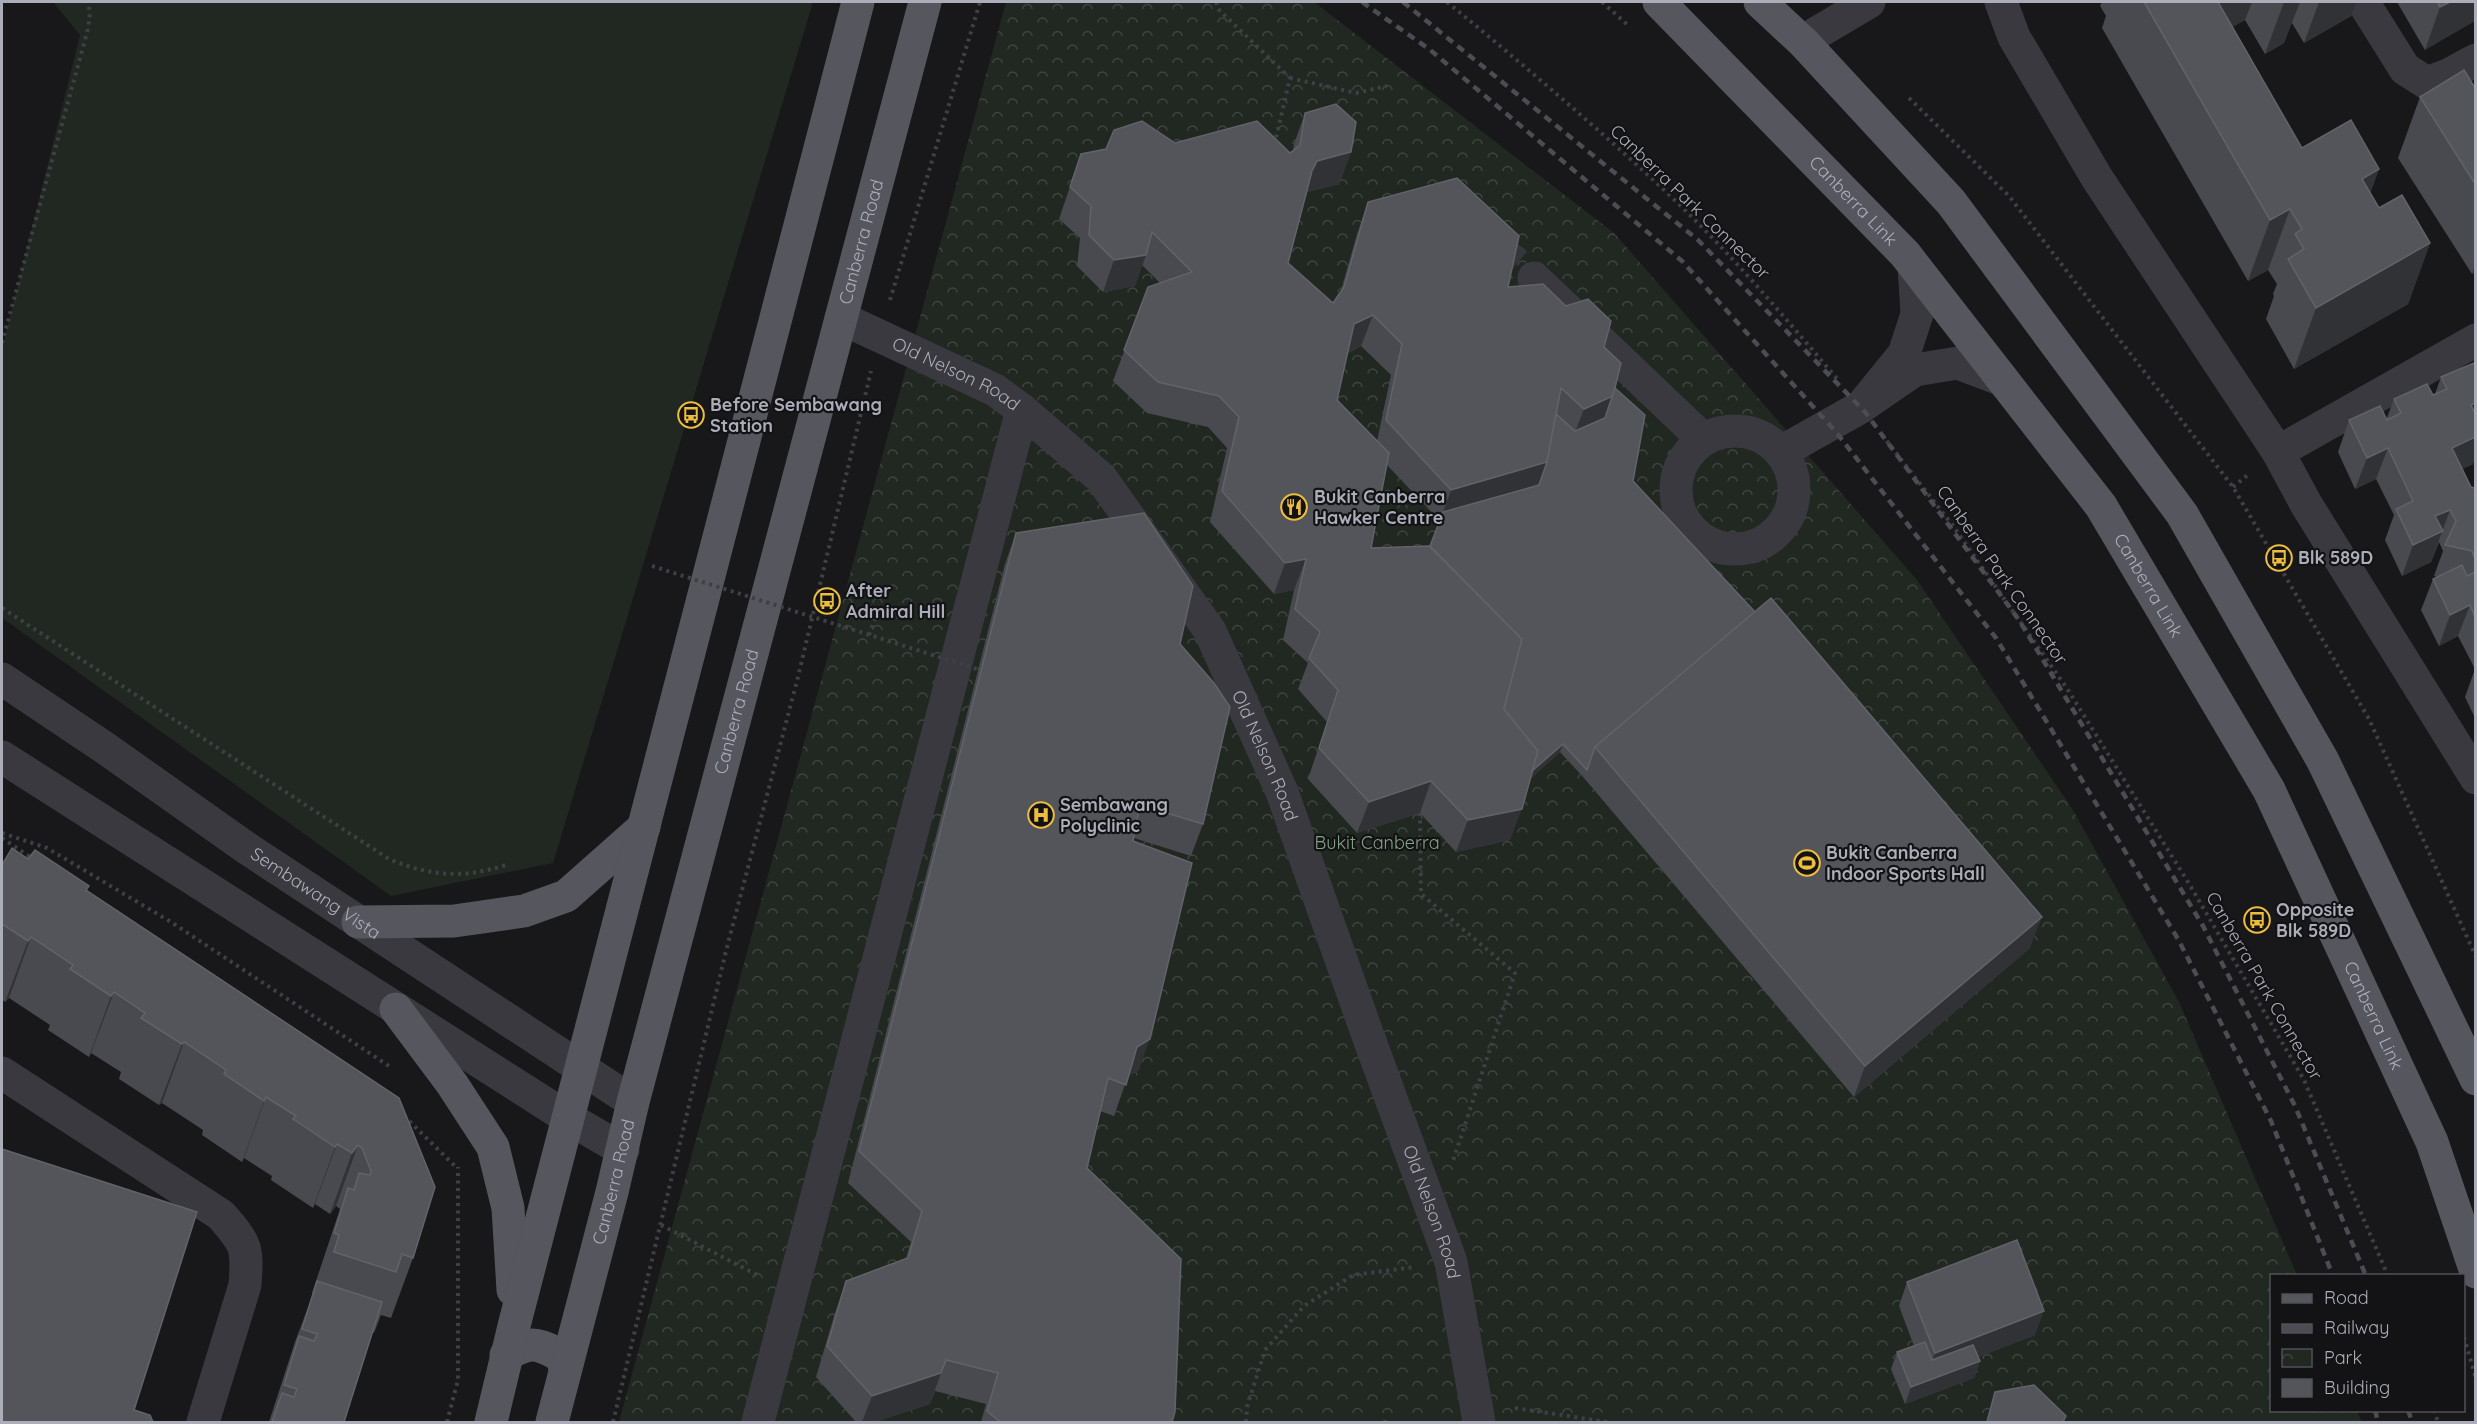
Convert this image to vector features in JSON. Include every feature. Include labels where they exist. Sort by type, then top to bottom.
[{"type":"main road","points":[[491,1422],[506,1355],[858,2]]},
{"type":"main road","name":"Canberra Road","points":[[552,1422],[623,1150],[633,1102],[925,2]]},
{"type":"main road","name":"Canberra Link","points":[[1659,2],[1776,120],[1914,266],[2101,506],[2269,790],[2432,1142],[2475,1272]]},
{"type":"main road","points":[[1760,2],[1804,44],[1951,202],[2182,514],[2324,761],[2475,1079]]},
{"type":"main road","points":[[358,922],[454,921],[524,911],[566,896],[644,827]]},
{"type":"main road","points":[[396,1009],[452,1084],[493,1147],[508,1208],[515,1322]]},
{"type":"main road","points":[[506,1355],[524,1345],[545,1347],[562,1357],[565,1370]]},
{"type":"street","points":[[1804,44],[1815,34],[1869,2]]},
{"type":"street","points":[[2001,2],[2014,37],[2097,178],[2278,452],[2306,504],[2475,778]]},
{"type":"street","points":[[2363,2],[2405,69],[2427,83],[2448,75],[2475,60]]},
{"type":"street","points":[[1861,407],[1904,354],[1917,314],[1914,266]]},
{"type":"street","points":[[1534,278],[1703,439]]},
{"type":"street","name":"Old Nelson Road","points":[[841,318],[995,390],[1101,478],[1210,632],[1282,792],[1451,1262],[1477,1412]]},
{"type":"street","points":[[2278,452],[2475,340]]},
{"type":"street","points":[[1781,452],[1861,407],[1915,370],[1958,363],[2003,380]]},
{"type":"street","points":[[758,1422],[1022,411]]},
{"type":"street","points":[[1740,431],[1758,435],[1781,452],[1794,481],[1794,501],[1787,520],[1774,536],[1757,546],[1737,550],[1717,548],[1698,538],[1685,523],[1677,505],[1675,486],[1679,468],[1689,451],[1703,439],[1721,432],[1740,431]]},
{"type":"street","name":"Sembawang Vista","points":[[2,679],[358,922],[633,1102]]},
{"type":"street","points":[[2,758],[568,1118],[623,1150]]},
{"type":"street","points":[[2,1073],[221,1215],[243,1241],[247,1263],[245,1285],[203,1422]]},
{"type":"path","points":[[2,343],[88,29],[90,14],[88,2]]},
{"type":"path","points":[[613,1422],[726,951],[796,681],[880,336],[980,2]]},
{"type":"path","points":[[1216,2],[1218,9],[1290,78],[1356,93],[1387,86]]},
{"type":"path","name":"Canberra Park Connector","points":[[1447,2],[1532,72],[1664,190],[1764,293],[1861,407],[1953,526],[2068,690],[2188,882],[2304,1080],[2388,1274]]},
{"type":"path","points":[[1602,2],[1634,30]]},
{"type":"path","points":[[1272,153],[1290,78]]},
{"type":"path","points":[[652,566],[977,669]]},
{"type":"path","points":[[2,608],[389,859],[416,870],[446,874],[489,870],[506,865]]},
{"type":"path","points":[[869,635],[878,611],[898,617]]},
{"type":"path","points":[[1420,813],[1421,894],[1515,973],[1453,1162]]},
{"type":"path","points":[[2,833],[47,848],[171,922],[396,1070]]},
{"type":"path","points":[[2,838],[41,864]]},
{"type":"path","points":[[398,1110],[457,1168],[458,1380],[447,1422]]},
{"type":"path","points":[[457,1168],[493,1147]]},
{"type":"path","points":[[661,1225],[792,1293]]},
{"type":"path","points":[[1246,1422],[1247,1407],[1266,1350],[1304,1306],[1353,1275],[1451,1262]]},
{"type":"path","points":[[2465,1344],[2475,1379]]},
{"type":"path","points":[[1477,1412],[1607,1422]]},
{"type":"green space","points":[[53,2],[813,2],[553,863],[391,896],[2,618],[2,349],[80,35]]},
{"type":"green space","name":"Bukit Canberra","points":[[1006,2],[1314,2],[1614,233],[1917,580],[2073,810],[2179,1002],[2297,1274],[2270,1274],[2270,1412],[2357,1412],[2362,1422],[619,1422]]},
{"type":"building","points":[[2144,2],[2218,2],[2302,148],[2351,120],[2379,169],[2362,179],[2379,208],[2402,195],[2430,243],[2316,308],[2288,259],[2304,249],[2295,234],[2302,229],[2290,209],[2270,220]]},
{"type":"building","points":[[2437,2],[2450,2],[2440,7]]},
{"type":"building","points":[[2464,70],[2475,88],[2475,184],[2420,97]]},
{"type":"building","name":"Bukit Canberra Hawker Centre","points":[[1336,104],[1356,122],[1351,152],[1317,161],[1312,171],[1288,263],[1333,303],[1344,287],[1368,202],[1457,178],[1519,236],[1508,287],[1543,284],[1566,306],[1588,299],[1611,321],[1604,347],[1621,363],[1613,396],[1584,409],[1561,388],[1547,462],[1451,490],[1386,420],[1402,344],[1373,315],[1354,324],[1337,400],[1389,453],[1371,548],[1429,546],[1522,639],[1504,709],[1538,751],[1522,809],[1468,820],[1431,781],[1369,802],[1319,748],[1338,690],[1309,658],[1320,632],[1295,609],[1306,559],[1285,563],[1222,491],[1239,417],[1219,396],[1158,382],[1124,350],[1148,287],[1192,272],[1152,232],[1146,255],[1114,260],[1089,235],[1091,206],[1070,187],[1081,154],[1106,149],[1114,130],[1142,121],[1175,143],[1257,121],[1290,153],[1300,145],[1305,113]]},
{"type":"building","points":[[2474,363],[2475,403],[2471,405],[2475,414],[2475,437],[2452,448],[2471,487],[2475,488],[2475,559],[2472,551],[2445,545],[2456,521],[2450,510],[2435,516],[2443,531],[2413,545],[2396,509],[2413,501],[2388,448],[2367,458],[2349,420],[2380,406],[2387,420],[2401,413],[2394,399],[2427,384],[2433,395],[2447,389],[2441,377]]},
{"type":"building","points":[[1615,388],[1645,415],[1633,481],[1755,612],[1595,747],[1587,770],[1563,744],[1532,771],[1538,751],[1504,709],[1522,639],[1430,546],[1443,512],[1539,485],[1547,462],[1556,414],[1575,431],[1605,418]]},
{"type":"building","points":[[1144,513],[1193,586],[1180,644],[1214,683],[1230,707],[1203,824],[1140,805],[1133,841],[1192,863],[1150,1039],[1137,1047],[1126,1085],[1108,1078],[1087,1168],[1181,1259],[1175,1412],[1172,1422],[1000,1422],[987,1411],[998,1373],[946,1360],[941,1373],[872,1396],[827,1346],[846,1281],[908,1258],[922,1211],[859,1151],[1016,533]]},
{"type":"building","points":[[2462,565],[2467,576],[2475,572],[2475,617],[2470,605],[2450,615],[2433,579]]},
{"type":"building","name":"Bukit Canberra Indoor Sports Hall","points":[[1771,598],[2042,917],[1865,1066],[1595,747]]},
{"type":"building","points":[[12,848],[28,859],[35,850],[89,886],[86,890],[399,1098],[435,1187],[413,1258],[402,1254],[396,1272],[334,1252],[339,1235],[334,1233],[348,1188],[354,1190],[359,1173],[370,1175],[371,1171],[362,1148],[358,1145],[352,1153],[337,1144],[335,1147],[293,1119],[296,1116],[266,1097],[264,1101],[224,1074],[226,1070],[184,1042],[182,1044],[141,1018],[145,1013],[114,992],[111,996],[70,969],[73,965],[31,937],[28,941],[2,924],[2,865]]},
{"type":"building","points":[[2,1149],[197,1212],[134,1410],[150,1415],[153,1422],[2,1422]]},
{"type":"building","points":[[2017,1240],[2044,1311],[1935,1353],[1907,1282]]},
{"type":"building","points":[[317,1281],[382,1302],[344,1422],[272,1422],[282,1393],[294,1397],[297,1389],[284,1385],[299,1336],[314,1341],[317,1334],[302,1329]]},
{"type":"building","points":[[1925,1342],[1932,1360],[1973,1345],[1980,1361],[1911,1387],[1897,1352]]},
{"type":"building","points":[[2034,1385],[2066,1416],[2063,1422],[1987,1422],[1995,1392]]},
{"type":"tunnel","points":[[1488,248],[1512,260],[1534,278]]},
{"type":"railway","points":[[1362,2],[1429,49],[1682,261],[1836,432],[1996,638],[2178,939],[2271,1121],[2332,1274]]},
{"type":"railway","points":[[1403,2],[1698,240],[1865,412],[2019,620],[2203,926],[2295,1106],[2365,1274]]},
{"type":"railway","points":[[2376,1412],[2378,1422]]},
{"type":"railway","points":[[2409,1412],[2412,1422]]},
{"type":"place","name":"Before Sembawang Station","points":[[691,415]]},
{"type":"place","name":"Bukit Canberra Hawker Centre","points":[[1294,507]]},
{"type":"place","name":"Blk 589D","points":[[2279,558]]},
{"type":"place","name":"After Admiral Hill","points":[[827,601]]},
{"type":"place","name":"Sembawang Polyclinic","points":[[1041,815]]},
{"type":"place","name":"Bukit Canberra Indoor Sports Hall","points":[[1807,863]]},
{"type":"place","name":"Opposite Blk 589D","points":[[2257,920]]}]
